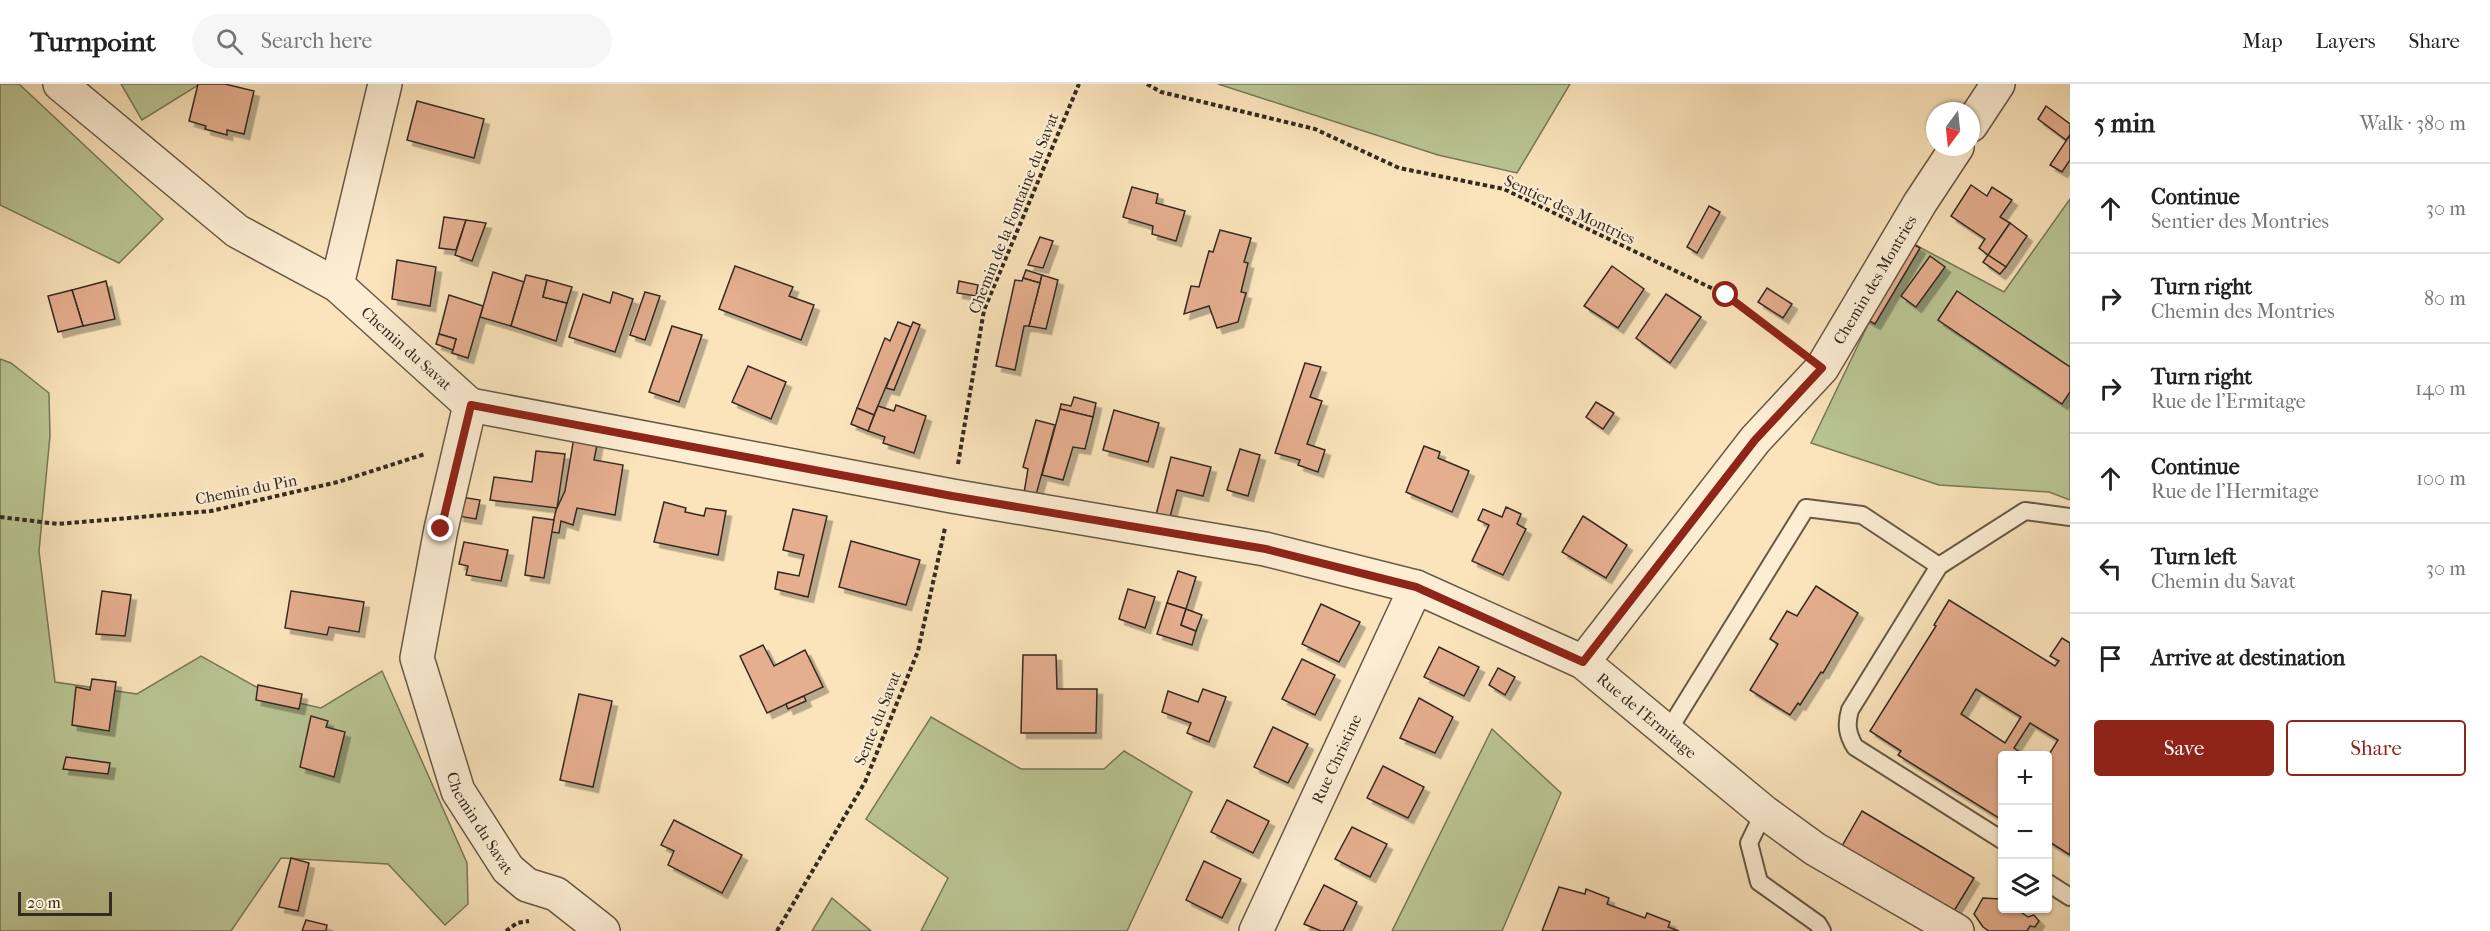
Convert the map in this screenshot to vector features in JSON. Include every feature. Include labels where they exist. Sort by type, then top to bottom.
[{"type":"street","name":"Chemin du Savat","points":[[60,84],[237,231],[337,285],[471,405],[441,529],[417,658],[458,791],[508,869],[527,885],[556,894],[603,931]]},
{"type":"street","points":[[337,285],[385,84]]},
{"type":"street","points":[[1980,111],[1998,84]]},
{"type":"street","name":"Chemin des Montries","points":[[1583,662],[1755,440],[1822,368],[1920,203],[1951,156]]},
{"type":"street","name":"Rue de l'Ermitage","points":[[471,405],[952,496],[1266,549],[1416,587],[1583,662],[1764,812],[1815,849],[1957,931]]},
{"type":"street","name":"Rue Christine","points":[[1256,931],[1416,587]]},
{"type":"lane","points":[[1668,731],[1806,508],[1862,515],[1939,566]]},
{"type":"lane","points":[[1998,837],[1855,747],[1847,729],[1850,710],[1939,566],[2025,511],[2070,517]]},
{"type":"lane","points":[[1764,812],[1749,843],[1759,882],[1818,924],[1822,931]]},
{"type":"lane","points":[[2052,886],[2070,897]]},
{"type":"path","name":"Chemin de la Fontaine du Savat","points":[[952,496],[984,310],[1079,84]]},
{"type":"path","name":"Sentier des Montries","points":[[1148,84],[1161,92],[1316,129],[1399,168],[1504,189],[1726,295],[1822,368]]},
{"type":"path","name":"Chemin du Pin","points":[[0,517],[58,524],[211,511],[338,482],[423,456],[431,447]]},
{"type":"path","name":"Sente du Savat","points":[[777,931],[864,782],[918,651],[952,496]]},
{"type":"green space","points":[[0,84],[19,84],[163,219],[119,263],[0,205]]},
{"type":"green space","points":[[121,84],[200,84],[142,120]]},
{"type":"green space","points":[[1218,84],[1570,84],[1517,173],[1438,155]]},
{"type":"green space","points":[[2070,199],[2070,500],[2049,492],[1939,485],[1811,443],[1908,241],[2004,292]]},
{"type":"green space","points":[[0,359],[11,363],[49,393],[50,436],[39,551],[55,682],[137,694],[201,656],[276,698],[321,708],[382,671],[467,863],[468,904],[445,925],[388,864],[281,858],[231,931],[0,931]]},
{"type":"green space","points":[[931,717],[1021,769],[1104,769],[1124,751],[1192,792],[1127,931],[921,931],[948,878],[866,819]]},
{"type":"green space","points":[[1492,729],[1561,793],[1502,931],[1392,931]]},
{"type":"green space","points":[[832,898],[871,931],[812,931]]},
{"type":"building","points":[[198,84],[225,84],[254,91],[244,134],[227,130],[227,135],[205,129],[206,126],[189,121]]},
{"type":"building","points":[[417,101],[484,119],[474,158],[407,140]]},
{"type":"building","points":[[2046,106],[2070,124],[2070,135],[2066,140],[2038,119]]},
{"type":"building","points":[[2070,135],[2070,160],[2062,172],[2050,165]]},
{"type":"building","points":[[1971,185],[1987,196],[1992,187],[2012,200],[2000,217],[2010,223],[1988,255],[1979,248],[1985,239],[1951,216]]},
{"type":"building","points":[[1132,187],[1158,194],[1156,203],[1185,211],[1176,241],[1152,234],[1153,226],[1123,217]]},
{"type":"building","points":[[1709,206],[1720,212],[1697,253],[1687,247]]},
{"type":"building","points":[[444,217],[466,220],[456,250],[439,248]]},
{"type":"building","points":[[466,220],[486,223],[472,261],[455,255]]},
{"type":"building","points":[[2010,223],[2027,236],[2006,267],[1988,255]]},
{"type":"building","points":[[1220,230],[1251,238],[1244,262],[1248,263],[1241,292],[1246,293],[1238,322],[1217,328],[1209,306],[1184,314],[1191,286],[1199,287],[1209,251],[1213,252]]},
{"type":"building","points":[[1040,237],[1053,241],[1043,268],[1028,265]]},
{"type":"building","points":[[1908,241],[1920,248],[1875,324],[1864,318]]},
{"type":"building","points":[[1988,255],[2006,267],[2000,274],[1983,262]]},
{"type":"building","points":[[1930,256],[1945,267],[1916,307],[1901,296]]},
{"type":"building","points":[[397,260],[436,267],[430,306],[392,299]]},
{"type":"building","points":[[735,266],[793,287],[789,296],[814,305],[801,340],[719,309]]},
{"type":"building","points":[[1612,266],[1644,289],[1618,328],[1584,306]]},
{"type":"building","points":[[1026,270],[1042,275],[1040,283],[1023,278]]},
{"type":"building","points":[[493,272],[524,282],[511,326],[480,317]]},
{"type":"building","points":[[526,275],[547,280],[543,297],[567,303],[556,341],[511,326]]},
{"type":"building","points":[[1042,275],[1058,280],[1046,329],[1029,326]]},
{"type":"building","points":[[1023,278],[1040,283],[1029,326],[1024,326],[1015,370],[996,366],[1015,280],[1022,281]]},
{"type":"building","points":[[547,280],[572,287],[567,303],[543,297]]},
{"type":"building","points":[[106,281],[115,319],[83,326],[72,290]]},
{"type":"building","points":[[959,281],[978,285],[976,296],[957,293]]},
{"type":"building","points":[[1767,288],[1792,304],[1783,318],[1758,302]]},
{"type":"building","points":[[72,290],[83,326],[58,332],[48,296]]},
{"type":"building","points":[[1957,291],[2070,367],[2070,392],[2062,404],[1938,320]]},
{"type":"building","points":[[613,292],[633,299],[615,352],[569,337],[583,294],[610,303]]},
{"type":"building","points":[[645,292],[660,296],[645,340],[630,335]]},
{"type":"building","points":[[1666,294],[1701,317],[1670,363],[1636,338]]},
{"type":"building","points":[[449,295],[483,306],[468,358],[452,353],[456,339],[439,334]]},
{"type":"building","points":[[898,322],[911,327],[874,415],[857,408],[885,338],[890,341]]},
{"type":"building","points":[[913,322],[920,325],[894,390],[886,388]]},
{"type":"building","points":[[672,326],[702,335],[679,402],[649,392]]},
{"type":"building","points":[[439,334],[456,339],[453,350],[436,344]]},
{"type":"building","points":[[1305,363],[1321,367],[1310,397],[1322,401],[1307,444],[1325,450],[1318,472],[1298,465],[1300,460],[1275,453]]},
{"type":"building","points":[[748,366],[786,382],[771,419],[732,402]]},
{"type":"building","points":[[1074,397],[1096,403],[1093,417],[1060,409],[1061,404],[1071,406]]},
{"type":"building","points":[[1596,402],[1614,413],[1603,429],[1586,417]]},
{"type":"building","points":[[896,405],[926,416],[914,453],[883,443],[885,437],[868,431],[878,406],[894,411]]},
{"type":"building","points":[[857,408],[874,415],[868,431],[851,424]]},
{"type":"building","points":[[1060,409],[1093,417],[1085,449],[1073,447],[1063,480],[1042,475]]},
{"type":"building","points":[[1114,410],[1159,423],[1148,462],[1103,450]]},
{"type":"building","points":[[1036,420],[1055,425],[1036,495],[1024,493],[1028,469],[1023,467]]},
{"type":"building","points":[[574,437],[598,440],[594,460],[623,465],[615,515],[577,508],[573,525],[561,521],[559,533],[551,532],[556,510],[565,491]]},
{"type":"building","points":[[1424,446],[1440,452],[1438,458],[1469,471],[1452,512],[1406,492]]},
{"type":"building","points":[[1240,449],[1260,455],[1248,496],[1227,490]]},
{"type":"building","points":[[536,451],[565,454],[557,508],[490,500],[494,477],[532,482]]},
{"type":"building","points":[[1171,457],[1211,467],[1203,496],[1177,490],[1170,517],[1156,515]]},
{"type":"building","points":[[461,497],[480,500],[476,519],[458,516]]},
{"type":"building","points":[[664,502],[686,508],[685,512],[704,516],[706,508],[726,511],[718,555],[654,542]]},
{"type":"building","points":[[1506,507],[1521,514],[1517,524],[1526,529],[1503,575],[1472,561],[1489,525],[1478,520],[1483,509],[1502,517]]},
{"type":"building","points":[[793,509],[827,516],[808,597],[775,589],[778,572],[799,576],[804,555],[783,550]]},
{"type":"building","points":[[1583,516],[1627,545],[1606,578],[1562,552]]},
{"type":"building","points":[[533,517],[554,520],[544,578],[525,575]]},
{"type":"building","points":[[851,541],[920,560],[906,605],[839,587]]},
{"type":"building","points":[[464,542],[508,550],[501,581],[466,575],[468,566],[459,564]]},
{"type":"building","points":[[1178,571],[1196,577],[1186,609],[1167,603]]},
{"type":"building","points":[[1816,586],[1858,613],[1823,673],[1821,672],[1800,705],[1798,703],[1790,715],[1750,690],[1778,644],[1770,639],[1787,611],[1797,616]]},
{"type":"building","points":[[1128,589],[1155,597],[1145,628],[1119,619]]},
{"type":"building","points":[[102,591],[131,595],[125,636],[96,634]]},
{"type":"building","points":[[291,591],[364,602],[359,632],[329,627],[327,635],[285,628]]},
{"type":"building","points":[[1949,600],[2055,666],[2059,661],[2050,656],[2062,638],[2070,643],[2070,855],[2052,844],[2051,751],[2058,740],[2030,723],[2014,748],[2018,751],[1998,751],[1998,818],[1898,755],[1901,751],[1870,731],[1936,626],[1934,625]],"holes":[[[1976,689],[2021,717],[2005,743],[1961,714]]]},
{"type":"building","points":[[1167,603],[1186,609],[1181,625],[1196,631],[1192,645],[1157,634]]},
{"type":"building","points":[[1321,604],[1360,622],[1339,662],[1302,644]]},
{"type":"building","points":[[1186,609],[1202,615],[1196,631],[1181,625]]},
{"type":"building","points":[[763,645],[774,666],[805,650],[823,687],[767,713],[740,656]]},
{"type":"building","points":[[1439,647],[1479,667],[1464,696],[1424,677]]},
{"type":"building","points":[[1023,655],[1056,655],[1057,689],[1097,689],[1096,733],[1021,733]]},
{"type":"building","points":[[1302,659],[1335,675],[1315,715],[1282,699]]},
{"type":"building","points":[[1498,668],[1515,677],[1505,695],[1489,685]]},
{"type":"building","points":[[92,679],[116,682],[109,731],[72,725],[76,687],[90,690]]},
{"type":"building","points":[[258,685],[302,694],[299,709],[256,700]]},
{"type":"building","points":[[1203,689],[1226,697],[1209,742],[1187,733],[1191,723],[1162,712],[1168,691],[1198,702]]},
{"type":"building","points":[[579,694],[612,701],[593,787],[560,780]]},
{"type":"building","points":[[804,696],[806,701],[788,709],[786,704]]},
{"type":"building","points":[[1419,698],[1453,717],[1435,753],[1400,738]]},
{"type":"building","points":[[311,716],[328,721],[326,727],[345,732],[334,777],[300,767]]},
{"type":"building","points":[[1273,727],[1308,744],[1288,783],[1254,767]]},
{"type":"building","points":[[66,757],[110,763],[108,774],[63,769]]},
{"type":"building","points":[[1383,766],[1424,787],[1408,818],[1367,798]]},
{"type":"building","points":[[1227,800],[1269,821],[1253,853],[1211,832]]},
{"type":"building","points":[[1862,811],[1974,878],[1954,911],[1842,846]]},
{"type":"building","points":[[674,820],[742,855],[722,893],[668,865],[674,851],[661,845]]},
{"type":"building","points":[[1352,827],[1387,844],[1370,877],[1335,859]]},
{"type":"building","points":[[291,858],[309,863],[298,911],[279,907]]},
{"type":"building","points":[[1204,861],[1241,879],[1222,918],[1186,900]]},
{"type":"building","points":[[1324,885],[1357,902],[1343,931],[1321,931],[1304,924]]},
{"type":"building","points":[[1559,887],[1585,894],[1586,889],[1609,898],[1607,904],[1645,918],[1647,913],[1670,922],[1668,927],[1679,931],[1542,931]]},
{"type":"building","points":[[1983,898],[1998,899],[1998,913],[2022,913],[2028,917],[2034,915],[2039,921],[2035,927],[2030,926],[2027,931],[1989,931],[1983,927],[1974,914]]},
{"type":"building","points":[[306,920],[327,925],[326,931],[302,931]]},
{"type":"route","points":[[441,529],[471,405],[952,496],[1266,549],[1416,587],[1583,662],[1755,440],[1822,368],[1726,295]]}]
